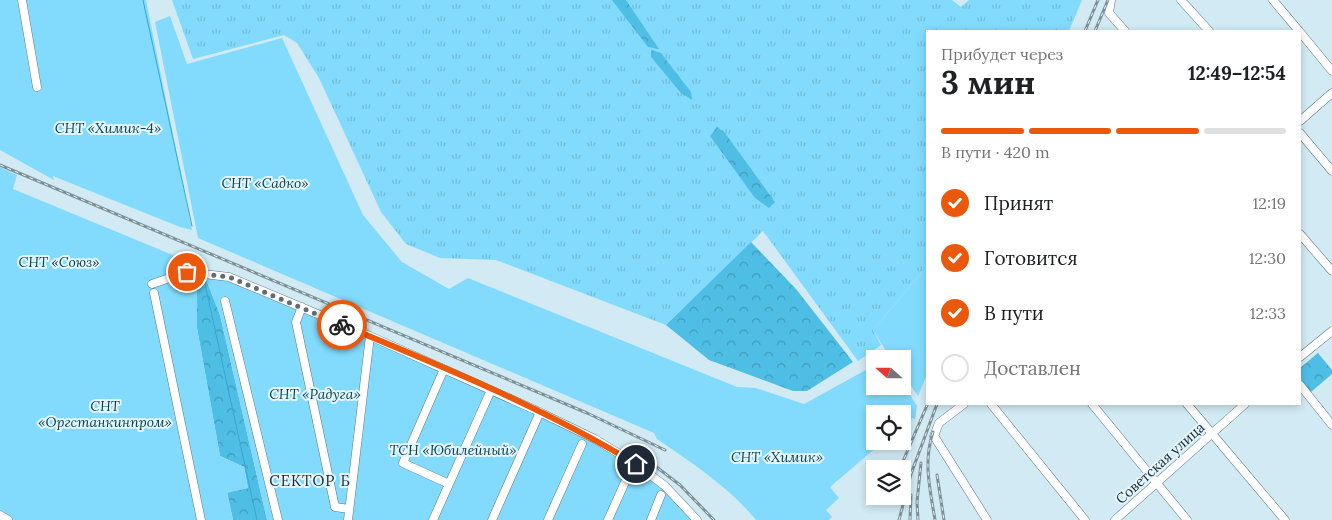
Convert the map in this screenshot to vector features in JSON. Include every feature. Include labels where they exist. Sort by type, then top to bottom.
[{"type":"street","points":[[22,0],[37,87]]},
{"type":"street","points":[[1112,0],[1109,13],[1124,30]]},
{"type":"street","points":[[1181,0],[1208,30]]},
{"type":"street","points":[[1273,0],[1298,30]]},
{"type":"street","points":[[1301,33],[1332,71]]},
{"type":"street","points":[[1301,120],[1332,93]]},
{"type":"street","points":[[1301,134],[1332,171]]},
{"type":"street","points":[[1301,235],[1332,271]]},
{"type":"street","points":[[152,284],[187,272],[229,277],[370,336],[540,412],[595,439],[636,464],[664,486],[697,520]]},
{"type":"street","points":[[154,293],[201,520]]},
{"type":"street","points":[[224,301],[278,520]]},
{"type":"street","points":[[302,307],[296,322],[335,507],[349,509]]},
{"type":"street","points":[[1301,356],[1332,331]]},
{"type":"street","points":[[348,520],[370,336]]},
{"type":"street","points":[[444,369],[403,463],[449,484]]},
{"type":"street","points":[[1301,386],[1332,425]]},
{"type":"street","points":[[433,520],[491,390]]},
{"type":"street","points":[[963,405],[939,423],[934,436],[987,520]]},
{"type":"street","points":[[992,405],[1085,520]]},
{"type":"street","points":[[1093,405],[1187,520]]},
{"type":"street","points":[[1188,405],[1285,520]]},
{"type":"street","name":"Советская улица","points":[[1115,520],[1244,405]]},
{"type":"street","points":[[492,520],[540,412]]},
{"type":"street","points":[[548,520],[582,444]]},
{"type":"street","points":[[608,520],[630,471]]},
{"type":"street","points":[[651,520],[661,494]]},
{"type":"street","points":[[0,515],[8,520]]},
{"type":"green space","name":"СНТ «Химик-4»","points":[[0,0],[146,0],[192,230],[180,227],[53,176],[54,180],[0,150]]},
{"type":"green space","points":[[172,0],[952,0],[961,7],[969,0],[1082,0],[1069,30],[926,30],[926,267],[873,330],[881,345],[874,350],[866,350],[866,355],[858,361],[763,231],[666,325],[496,260],[440,258],[406,244],[381,212],[319,78],[297,43],[284,35],[193,59]]},
{"type":"green space","points":[[612,0],[626,0],[659,49],[648,47]]},
{"type":"green space","points":[[170,16],[187,64],[282,38],[363,215],[402,262],[449,289],[468,278],[737,387],[756,388],[804,404],[866,370],[866,395],[910,395],[917,406],[915,420],[913,418],[911,420],[911,405],[866,405],[866,450],[873,450],[830,487],[839,498],[826,510],[832,517],[829,520],[756,520],[722,486],[697,466],[657,439],[654,433],[198,238],[155,22]]},
{"type":"green space","points":[[651,50],[661,53],[691,92],[692,100],[680,92],[651,57]]},
{"type":"green space","points":[[717,127],[725,133],[775,202],[769,208],[755,198],[710,136]]},
{"type":"green space","name":"СНТ «Оргстанкинпром»","points":[[0,167],[17,175],[13,189],[180,258],[187,272],[197,273],[197,328],[220,456],[244,467],[248,488],[227,493],[233,520],[0,520]]},
{"type":"green space","points":[[751,242],[796,289],[853,362],[807,391],[793,391],[709,360],[666,325]]},
{"type":"green space","points":[[926,267],[926,376],[918,396],[911,386],[911,350],[885,350],[873,330]]},
{"type":"green space","points":[[197,273],[204,274],[220,315],[267,520],[233,520],[227,492],[248,488],[244,467],[220,456],[197,328]]},
{"type":"green space","points":[[204,274],[229,277],[533,409],[636,464],[697,520],[267,520],[220,315]]},
{"type":"green space","points":[[1318,353],[1332,370],[1332,374],[1311,392],[1301,380],[1301,367]]},
{"type":"waterway","points":[[143,0],[192,226]]},
{"type":"waterway","points":[[205,284],[257,520]]},
{"type":"railway","points":[[1085,30],[1098,0]]},
{"type":"railway","points":[[1095,30],[1108,0]]},
{"type":"railway","points":[[0,165],[587,413],[665,450]]},
{"type":"railway","points":[[904,460],[927,405]]},
{"type":"railway","points":[[899,520],[911,474],[937,405]]},
{"type":"railway","points":[[933,432],[928,454],[928,465],[935,520]]},
{"type":"railway","points":[[633,449],[680,485],[714,520]]},
{"type":"railway","points":[[918,520],[917,502],[921,463]]},
{"type":"railway","points":[[937,475],[944,520]]},
{"type":"railway","points":[[910,520],[911,505]]},
{"type":"way so far","points":[[187,272],[229,277],[342,325]]},
{"type":"district","name":"СЕКТОР Б","points":[[310,481]]},
{"type":"route","points":[[342,325],[533,409],[595,439],[636,464]]},
{"type":"park label","name":"СНТ «Садко»","points":[[265,183]]},
{"type":"park label","name":"СНТ «Союз»","points":[[59,262]]},
{"type":"park label","name":"СНТ «Радуга»","points":[[315,394]]},
{"type":"park label","name":"ТСН «Юбилейный»","points":[[453,450]]},
{"type":"park label","name":"СНТ «Химик»","points":[[777,457]]}]
